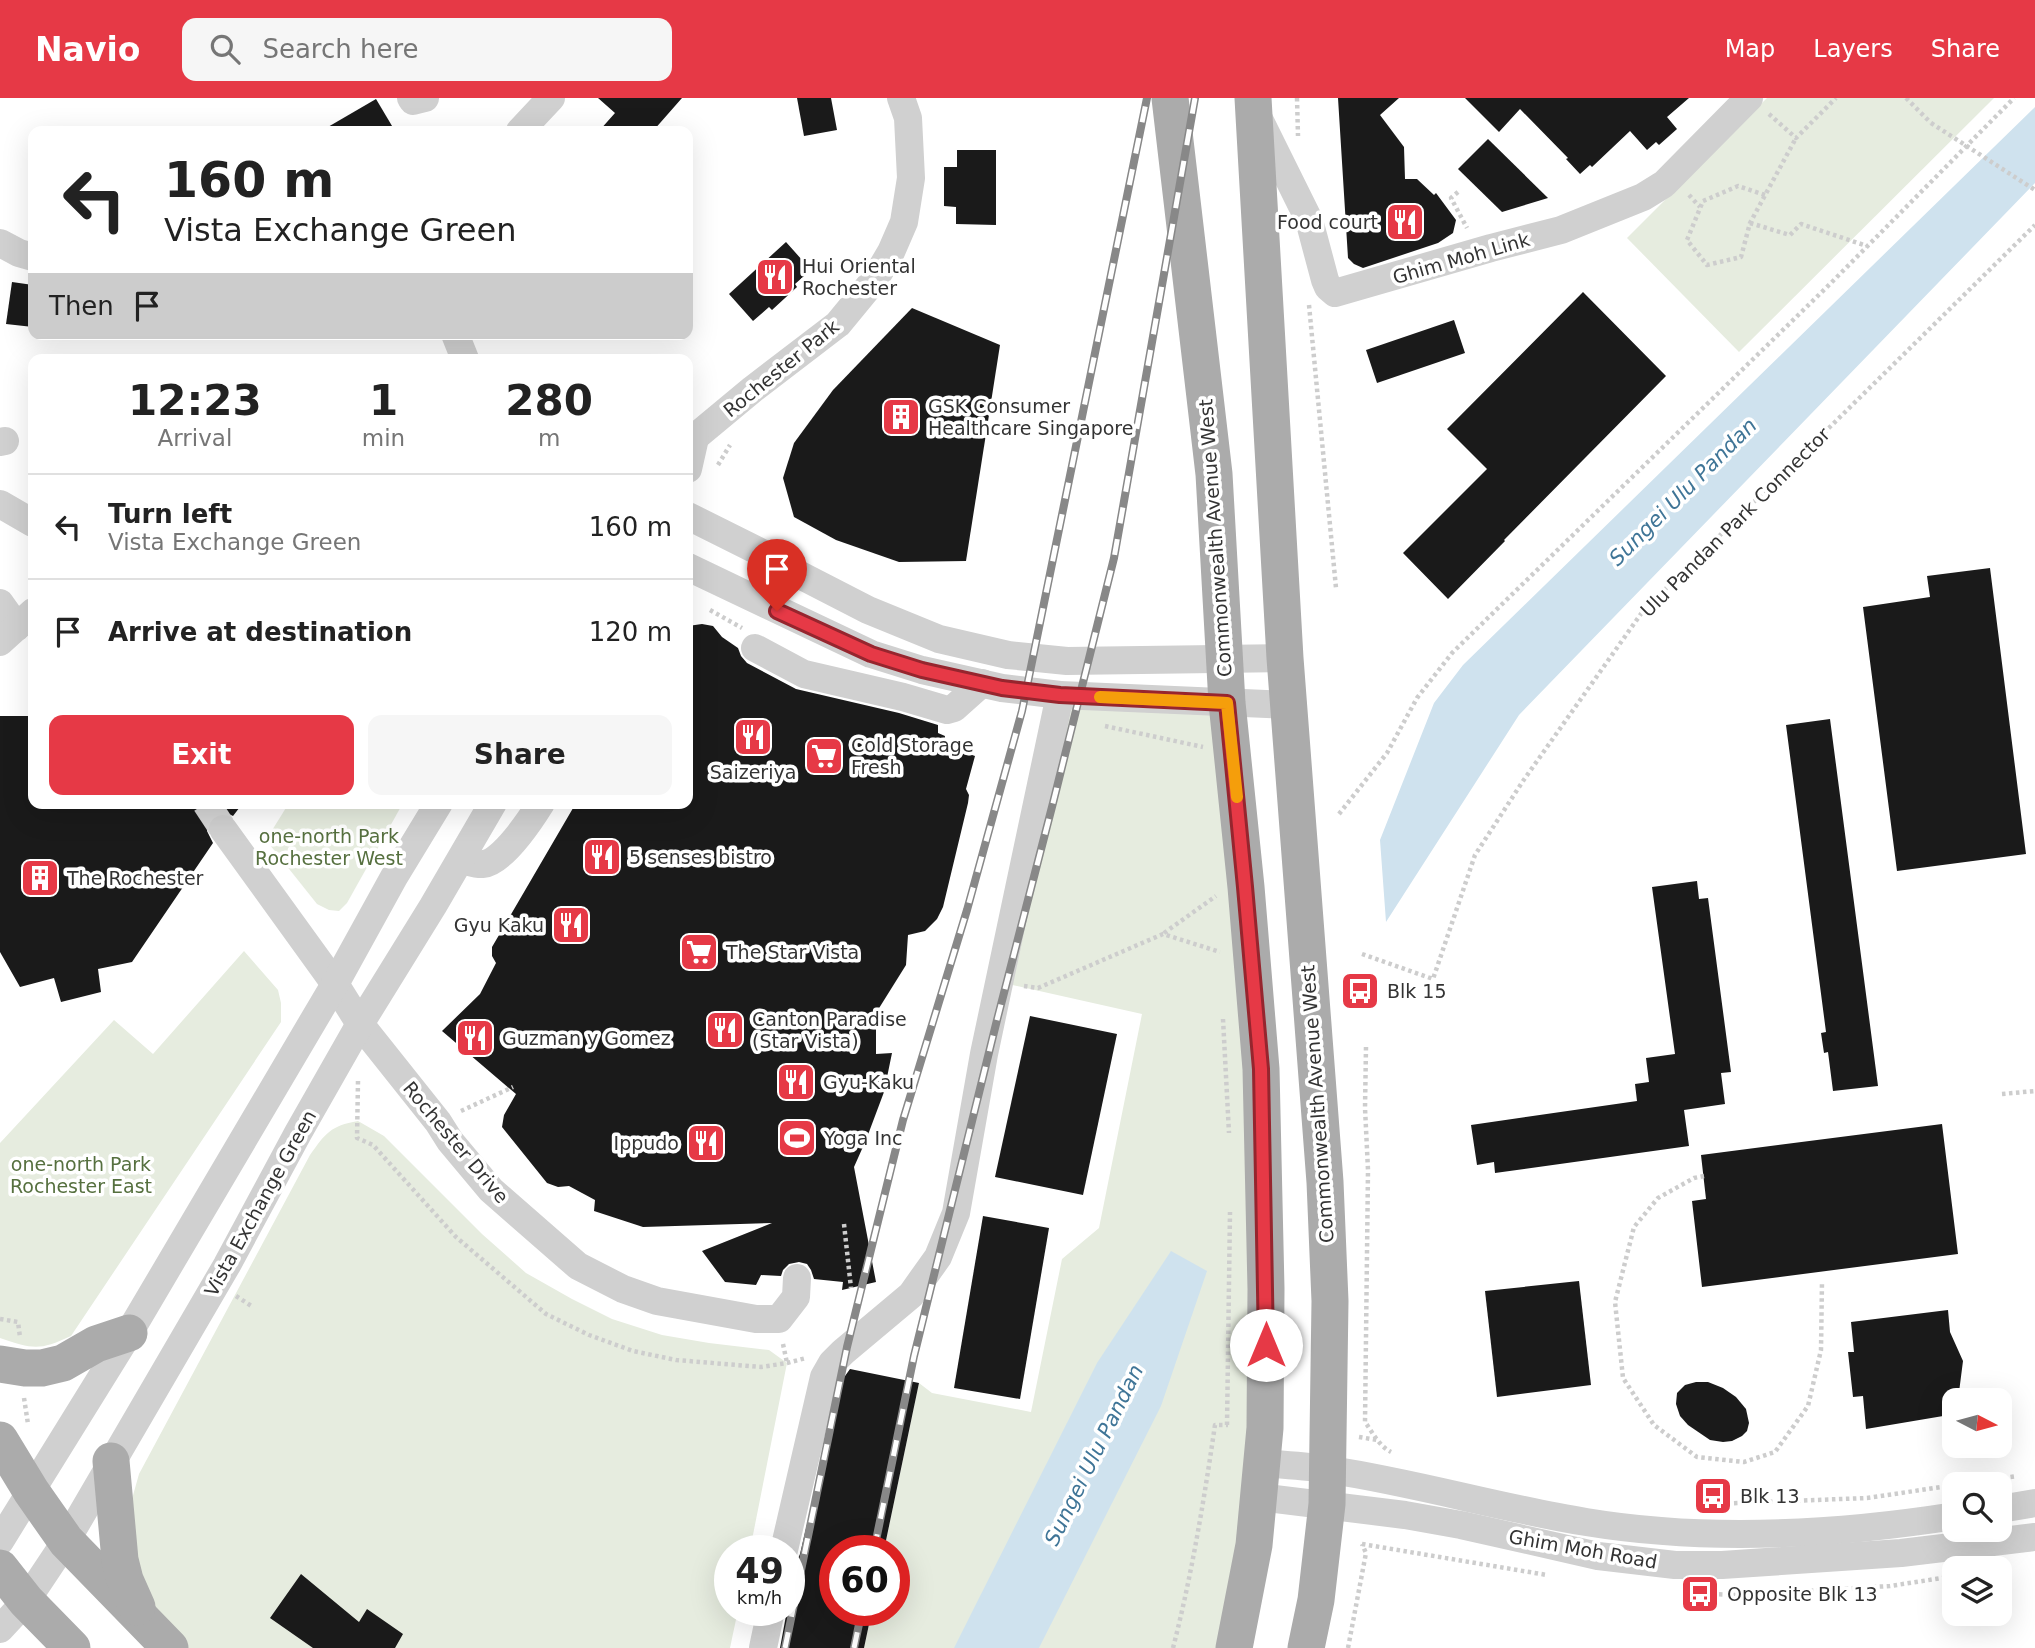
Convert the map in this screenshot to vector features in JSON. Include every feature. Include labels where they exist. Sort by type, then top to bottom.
[{"type":"main road","name":"Commonwealth Avenue West","points":[[1170,98],[1214,474],[1227,703],[1261,1069],[1266,1289],[1265,1428],[1251,1559],[1234,1648]]},
{"type":"main road","name":"Commonwealth Avenue West","points":[[1253,102],[1285,658],[1325,1182],[1330,1301],[1328,1487],[1316,1600],[1306,1648]]},
{"type":"main road","points":[[0,1364],[43,1368],[62,1363],[96,1344],[129,1333]]},
{"type":"main road","points":[[0,1440],[31,1492],[66,1541],[170,1648]]},
{"type":"main road","points":[[111,1461],[120,1560],[125,1580],[144,1621]]},
{"type":"main road","points":[[0,1568],[26,1601],[72,1648]]},
{"type":"street","points":[[411,98],[412,101],[425,98]]},
{"type":"street","points":[[525,126],[551,98]]},
{"type":"street","name":"Rochester Park","points":[[693,439],[838,324],[875,279],[904,222],[911,178],[908,118],[901,98]]},
{"type":"street","name":"Ghim Moh Link","points":[[1253,102],[1309,220],[1325,280],[1335,293],[1561,230],[1643,197],[1664,184],[1762,102]]},
{"type":"street","points":[[0,243],[28,256]]},
{"type":"street","points":[[0,503],[28,520]]},
{"type":"street","points":[[693,518],[868,610],[939,639],[1008,655],[1068,662],[1285,658]]},
{"type":"street","points":[[693,568],[871,654],[922,670],[982,684],[1060,695],[1289,705]]},
{"type":"street","points":[[0,604],[17,627]]},
{"type":"street","points":[[788,616],[753,652],[804,674],[947,710],[954,708],[982,684]]},
{"type":"street","points":[[788,616],[804,674]]},
{"type":"street","points":[[787,1535],[824,1377],[832,1363],[843,1352],[911,1295],[937,1257],[956,1213],[984,1054],[1060,695]]},
{"type":"street","points":[[0,1541],[129,1333],[435,809]]},
{"type":"street","name":"Vista Exchange Green","points":[[0,1629],[26,1601],[66,1541],[227,1265],[360,1024],[490,809]]},
{"type":"street","points":[[461,860],[482,865],[497,860],[538,809]]},
{"type":"street","name":"Rochester Drive","points":[[223,829],[335,984],[360,1024],[450,1141],[491,1189],[578,1266],[624,1290],[657,1301],[756,1319],[779,1319],[796,1297],[797,1278]]},
{"type":"street","name":"Ghim Moh Road","points":[[1261,1480],[1659,1531],[1723,1535],[1869,1528],[1942,1518]]},
{"type":"street","name":"Ghim Moh Road","points":[[1328,1487],[1461,1525],[1598,1556],[1675,1565],[1722,1565],[1901,1553],[2035,1537]]},
{"type":"street","points":[[2012,1507],[2035,1503]]},
{"type":"street","points":[[763,1648],[768,1626]]},
{"type":"path","points":[[1297,98],[1298,149]]},
{"type":"path","points":[[1765,195],[1738,186],[1703,201],[1687,240],[1707,265],[1741,257],[1750,223],[1796,138],[1836,98]]},
{"type":"path","points":[[1906,98],[1931,123],[2035,190]]},
{"type":"path","points":[[1339,814],[1387,753],[1417,698],[1452,653],[2014,98]]},
{"type":"path","points":[[1762,102],[1768,113],[1796,138]]},
{"type":"path","points":[[1750,223],[1790,235],[1801,224],[1867,246]]},
{"type":"path","name":"Ulu Pandan Park Connector","points":[[1362,954],[1433,979],[1475,855],[1523,781],[1643,611],[2035,225]]},
{"type":"path","points":[[1308,294],[1336,588]]},
{"type":"path","points":[[1101,725],[1205,748]]},
{"type":"path","points":[[999,982],[1038,988],[1163,934],[1216,896],[1217,905]]},
{"type":"path","points":[[1163,934],[1220,952],[1220,965]]},
{"type":"path","points":[[1222,1006],[1229,1142]]},
{"type":"path","points":[[1366,1046],[1368,1184],[1365,1422],[1388,1451],[1401,1455]]},
{"type":"path","points":[[438,1122],[513,1087]]},
{"type":"path","points":[[2002,1094],[2035,1091]]},
{"type":"path","points":[[357,1138],[373,1145],[456,1237],[546,1314],[589,1335],[633,1351],[712,1364],[761,1367],[787,1363]]},
{"type":"path","points":[[1704,1176],[1694,1178],[1658,1198],[1634,1227],[1615,1303],[1623,1378],[1654,1425],[1697,1457],[1744,1462],[1775,1452],[1808,1406],[1821,1350],[1822,1281]]},
{"type":"path","points":[[1227,1425],[1231,1209]]},
{"type":"path","points":[[844,1224],[851,1288]]},
{"type":"path","points":[[1174,1648],[1190,1584],[1215,1425],[1237,1426]]},
{"type":"path","points":[[2012,1477],[2024,1475]]},
{"type":"path","points":[[1708,1504],[1867,1498],[1942,1487]]},
{"type":"path","points":[[1348,1648],[1366,1553],[1362,1544]]},
{"type":"green space","points":[[1767,98],[1994,98],[1739,352],[1627,238]]},
{"type":"green space","points":[[1060,695],[1227,703],[1266,1289],[1234,1648],[864,1648],[869,1626],[910,1626],[910,1535],[887,1535],[919,1383],[932,1393],[1031,1412],[1062,1259],[1099,1228],[1142,1014],[999,982]]},
{"type":"green space","name":"one-north Park Rochester West","points":[[285,809],[400,809],[347,903],[339,911],[317,904],[266,840]]},
{"type":"green space","name":"one-north Park Rochester East","points":[[244,951],[278,990],[281,1022],[71,1336],[36,1347],[0,1338],[0,1143],[114,1020],[153,1054]]},
{"type":"green space","points":[[358,1121],[384,1136],[482,1234],[526,1273],[572,1299],[612,1319],[662,1335],[769,1350],[787,1363],[753,1535],[714,1535],[714,1626],[735,1626],[730,1648],[182,1648],[141,1594],[132,1499],[139,1474],[310,1155],[320,1141],[341,1125]]},
{"type":"water","name":"Sungei Ulu Pandan","points":[[2035,107],[2035,183],[1519,715],[1386,922],[1380,840],[1434,703],[1463,665]]},
{"type":"water","name":"Sungei Ulu Pandan","points":[[1171,1251],[1207,1271],[1161,1406],[1039,1648],[954,1648],[1097,1363]]},
{"type":"building","points":[[598,98],[682,98],[657,126],[603,126],[615,113]]},
{"type":"building","points":[[797,98],[831,98],[837,130],[804,136]]},
{"type":"building","points":[[1338,98],[1399,98],[1380,115],[1404,147],[1405,179],[1417,179],[1434,195],[1436,193],[1456,220],[1453,233],[1438,243],[1363,268],[1348,258]]},
{"type":"building","points":[[1465,98],[1689,98],[1667,117],[1677,129],[1659,145],[1656,142],[1647,150],[1630,131],[1592,167],[1590,165],[1580,174],[1520,109],[1499,132]]},
{"type":"building","points":[[376,99],[392,126],[330,126]]},
{"type":"building","points":[[1488,139],[1548,198],[1502,212],[1458,169]]},
{"type":"building","points":[[957,150],[996,150],[996,225],[956,224],[956,207],[944,206],[944,167],[957,167]]},
{"type":"building","name":"Hui Oriental Rochester","points":[[786,242],[811,270],[772,310],[769,307],[753,321],[729,294]]},
{"type":"building","points":[[12,282],[28,284],[28,326],[6,324]]},
{"type":"building","points":[[1583,292],[1666,376],[1448,599],[1403,553],[1487,469],[1447,429]]},
{"type":"building","name":"GSK Consumer Healthcare Singapore","points":[[912,308],[1000,345],[966,561],[899,562],[836,540],[794,517],[783,478],[794,443],[833,390]]},
{"type":"building","points":[[1454,320],[1465,353],[1377,383],[1366,350]]},
{"type":"building","points":[[1990,568],[2026,854],[1897,871],[1863,607],[1930,597],[1927,576]]},
{"type":"building","name":"The Star Vista","points":[[693,625],[713,626],[722,637],[738,648],[747,663],[796,689],[938,725],[938,733],[945,736],[944,745],[975,756],[966,789],[969,795],[968,803],[943,907],[937,919],[925,931],[908,935],[906,965],[876,1013],[876,1054],[892,1053],[884,1092],[854,1167],[876,1282],[842,1290],[843,1282],[814,1279],[807,1264],[799,1262],[789,1264],[781,1276],[761,1275],[756,1285],[725,1282],[702,1251],[772,1223],[643,1227],[594,1211],[595,1200],[569,1186],[558,1187],[547,1183],[502,1127],[504,1115],[516,1094],[442,1031],[480,994],[496,963],[492,956],[492,947],[572,809],[693,809]]},
{"type":"building","points":[[0,716],[28,716],[28,809],[238,809],[233,816],[221,813],[208,822],[207,831],[213,843],[132,962],[98,969],[101,992],[61,1002],[54,978],[20,987],[0,952]]},
{"type":"building","points":[[1830,719],[1878,1086],[1833,1091],[1828,1052],[1824,1053],[1821,1033],[1826,1032],[1786,725]]},
{"type":"building","points":[[1697,881],[1699,899],[1708,898],[1731,1072],[1721,1073],[1725,1104],[1684,1110],[1689,1146],[1495,1173],[1494,1162],[1477,1165],[1471,1125],[1637,1101],[1635,1084],[1649,1082],[1646,1058],[1675,1054],[1652,887]]},
{"type":"building","points":[[1030,1016],[1117,1034],[1083,1195],[995,1177]]},
{"type":"building","points":[[1942,1124],[1958,1254],[1702,1287],[1692,1201],[1706,1199],[1701,1155]]},
{"type":"building","points":[[983,1216],[1049,1228],[1020,1399],[954,1388]]},
{"type":"building","points":[[1579,1281],[1591,1385],[1497,1397],[1485,1291]]},
{"type":"building","points":[[1948,1310],[1950,1332],[1963,1361],[1960,1388],[1942,1388],[1942,1416],[1866,1429],[1863,1396],[1853,1397],[1848,1352],[1854,1352],[1851,1322]]},
{"type":"building","points":[[850,1369],[919,1383],[887,1535],[819,1535],[819,1626],[869,1626],[864,1648],[780,1648],[784,1626],[805,1626],[804,1535],[840,1383]]},
{"type":"building","points":[[1708,1382],[1736,1397],[1746,1409],[1749,1423],[1742,1436],[1732,1441],[1710,1440],[1680,1416],[1676,1404],[1677,1393],[1685,1385]]},
{"type":"building","points":[[301,1574],[359,1622],[367,1609],[403,1634],[395,1648],[313,1648],[270,1618]]},
{"type":"tunnel","points":[[210,809],[223,829]]},
{"type":"railway","points":[[785,1648],[847,1347],[903,1120],[967,910],[1022,711],[1147,98]]},
{"type":"railway","points":[[877,1535],[914,1356],[1114,558],[1195,98]]},
{"type":"railway","points":[[854,1648],[859,1626]]},
{"type":"slow traffic","points":[[1100,697],[1227,703],[1237,797]]},
{"type":"place","name":"Food court","points":[[1405,222]]},
{"type":"place","name":"Hui Oriental Rochester","points":[[775,277]]},
{"type":"place","name":"GSK Consumer Healthcare Singapore","points":[[901,417]]},
{"type":"place","name":"Saizeriya","points":[[753,737]]},
{"type":"place","name":"Cold Storage Fresh","points":[[824,756]]},
{"type":"place","name":"5 senses bistro","points":[[602,857]]},
{"type":"place","name":"The Rochester","points":[[40,878]]},
{"type":"place","name":"Gyu Kaku","points":[[571,925]]},
{"type":"place","name":"The Star Vista","points":[[699,952]]},
{"type":"place","name":"Blk 15","points":[[1360,991]]},
{"type":"place","name":"Canton Paradise (Star Vista)","points":[[725,1030]]},
{"type":"place","name":"Guzman y Gomez","points":[[475,1038]]},
{"type":"place","name":"Gyu-Kaku","points":[[796,1082]]},
{"type":"place","name":"Yoga Inc","points":[[797,1138]]},
{"type":"place","name":"Ippudo","points":[[706,1143]]},
{"type":"place","name":"Blk 13","points":[[1713,1496]]},
{"type":"place","name":"Opposite Blk 13","points":[[1700,1594]]},
{"type":"route","points":[[777,611],[871,654],[922,670],[1002,688],[1060,695],[1227,703],[1261,1069],[1266,1345]]}]
